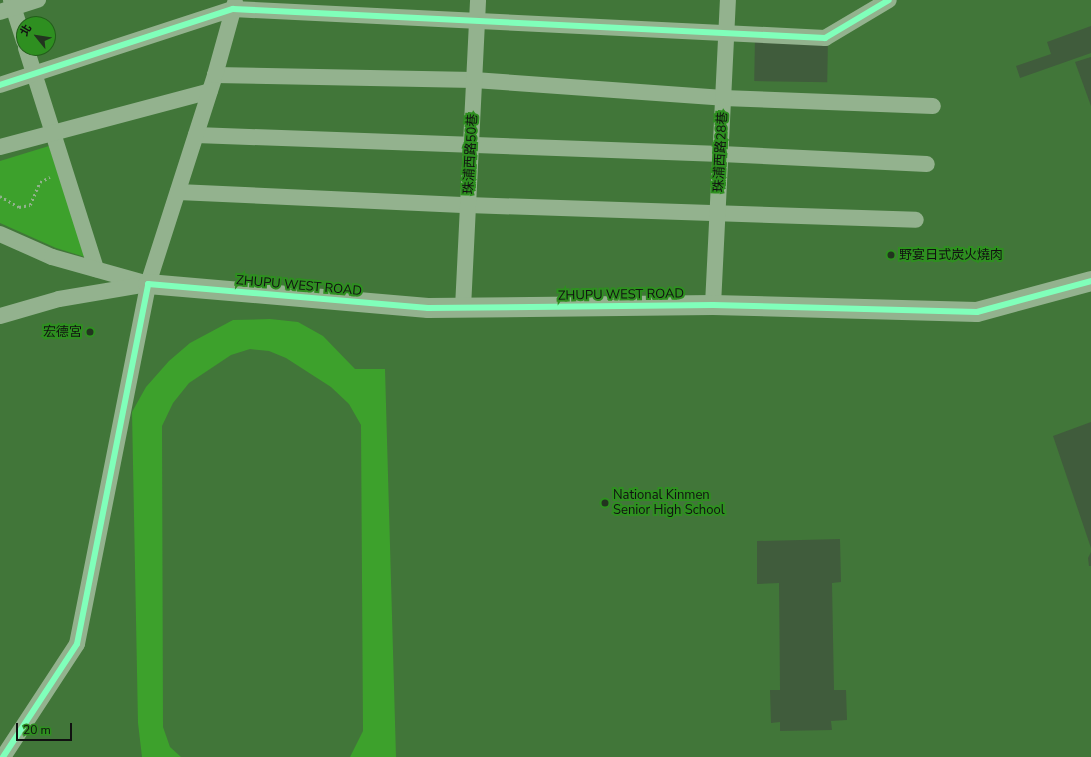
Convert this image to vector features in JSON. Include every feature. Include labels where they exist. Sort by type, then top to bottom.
[{"type":"street","points":[[16,24],[8,7],[38,0]]},
{"type":"street","name":"珠浦西路50巷","points":[[463,308],[478,0]]},
{"type":"street","name":"珠浦西路28巷","points":[[713,305],[728,0]]},
{"type":"street","points":[[0,85],[234,5],[477,21],[727,32],[824,38],[889,0]]},
{"type":"street","points":[[3,757],[77,644],[148,284],[216,75],[234,5]]},
{"type":"street","points":[[29,56],[96,269]]},
{"type":"street","points":[[216,75],[474,80],[723,98],[933,106]]},
{"type":"street","points":[[0,147],[210,91]]},
{"type":"street","points":[[196,135],[721,154],[927,164]]},
{"type":"street","points":[[178,192],[468,205],[916,220]]},
{"type":"street","points":[[0,234],[52,256],[148,284]]},
{"type":"street","name":"ZHUPU WEST ROAD","points":[[148,284],[428,308],[713,305],[977,312],[1091,281]]},
{"type":"street","points":[[0,316],[59,299],[148,284]]},
{"type":"path","points":[[0,196],[19,207],[30,205],[40,182],[58,174]]},
{"type":"green space","points":[[49,146],[85,257],[56,248],[0,223],[0,161]]},
{"type":"green space","points":[[270,319],[298,322],[323,336],[355,369],[385,369],[396,757],[350,757],[363,731],[361,425],[349,404],[331,387],[286,358],[269,351],[250,349],[231,355],[189,383],[173,403],[162,426],[163,727],[170,747],[181,757],[142,757],[138,723],[132,412],[146,387],[169,361],[190,343],[233,320]]},
{"type":"building","points":[[1091,26],[1091,53],[1020,78],[1016,66],[1051,54],[1047,42]]},
{"type":"building","points":[[755,37],[828,38],[827,82],[754,81]]},
{"type":"building","points":[[1091,57],[1091,106],[1075,62]]},
{"type":"building","points":[[1091,422],[1091,548],[1053,436]]},
{"type":"building","points":[[840,539],[841,582],[832,583],[834,690],[846,690],[847,720],[831,721],[832,730],[780,731],[780,722],[771,723],[770,690],[780,690],[779,583],[757,584],[757,541]]},
{"type":"building","points":[[1091,552],[1091,566],[1089,566],[1088,558]]},
{"type":"cycle path","points":[[0,85],[233,9],[825,38],[889,0]]},
{"type":"cycle path","points":[[3,757],[77,644],[148,284],[428,308],[713,305],[977,312],[1091,281]]},
{"type":"place","name":"野宴日式炭火燒肉","points":[[891,255]]},
{"type":"place","name":"宏德宮","points":[[90,332]]},
{"type":"place","name":"National Kinmen Senior High School","points":[[605,503]]}]
